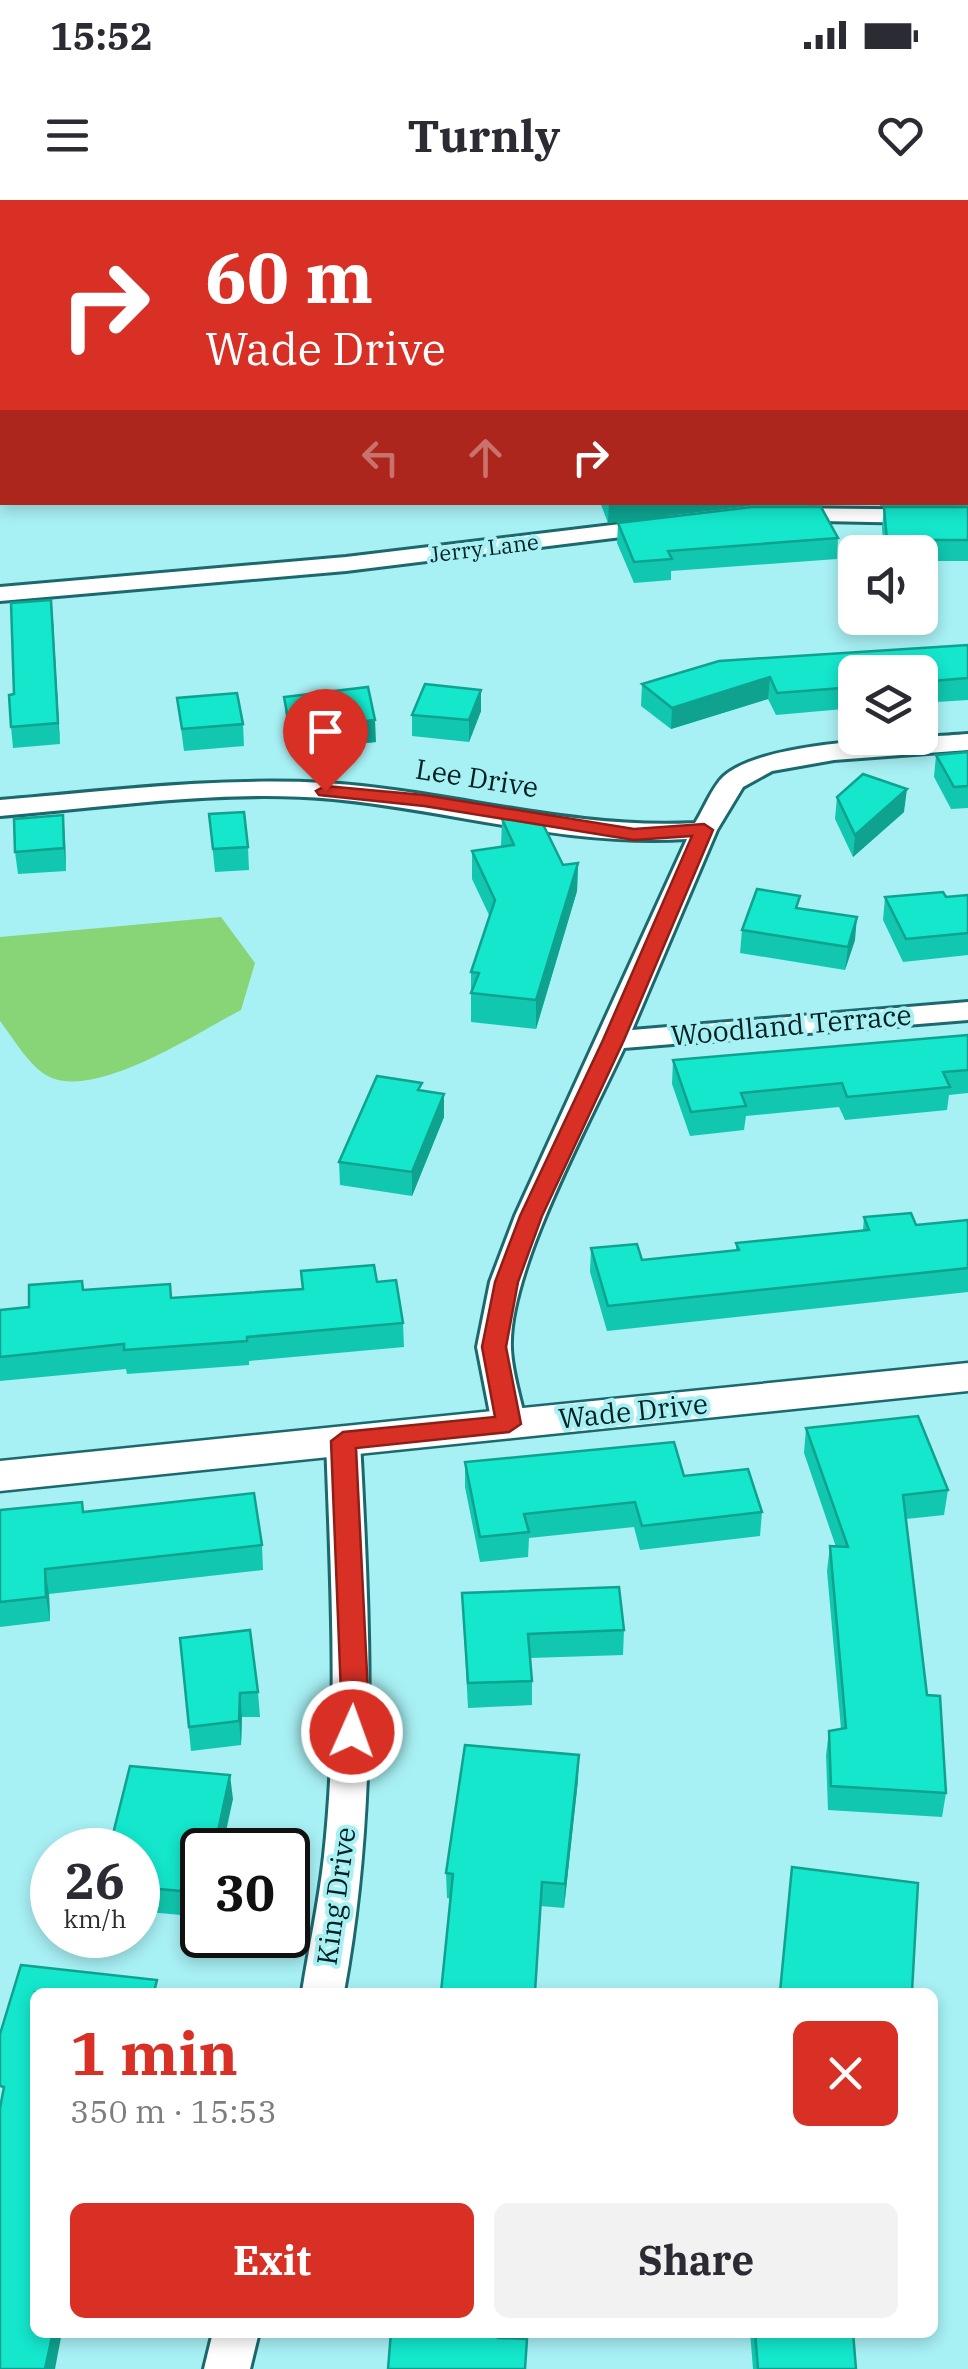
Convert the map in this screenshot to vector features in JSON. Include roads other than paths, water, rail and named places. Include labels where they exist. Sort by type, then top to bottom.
[{"type":"street","points":[[750,517],[968,517]]},
{"type":"street","name":"Jerry Lane","points":[[0,594],[346,564],[692,523]]},
{"type":"street","points":[[509,1424],[494,1347],[506,1282],[531,1216],[614,1040],[704,830],[733,782],[765,765],[834,752],[968,742]]},
{"type":"street","name":"Lee Drive","points":[[0,808],[260,791],[325,791],[424,801],[634,835],[704,830]]},
{"type":"street","name":"Woodland Terrace","points":[[614,1040],[968,1011]]},
{"type":"street","name":"Wade Drive","points":[[0,1476],[968,1377]]},
{"type":"street","name":"King Drive","points":[[323,1988],[345,1846],[354,1694],[343,1441]]},
{"type":"street","points":[[227,2369],[235,2338]]}]
